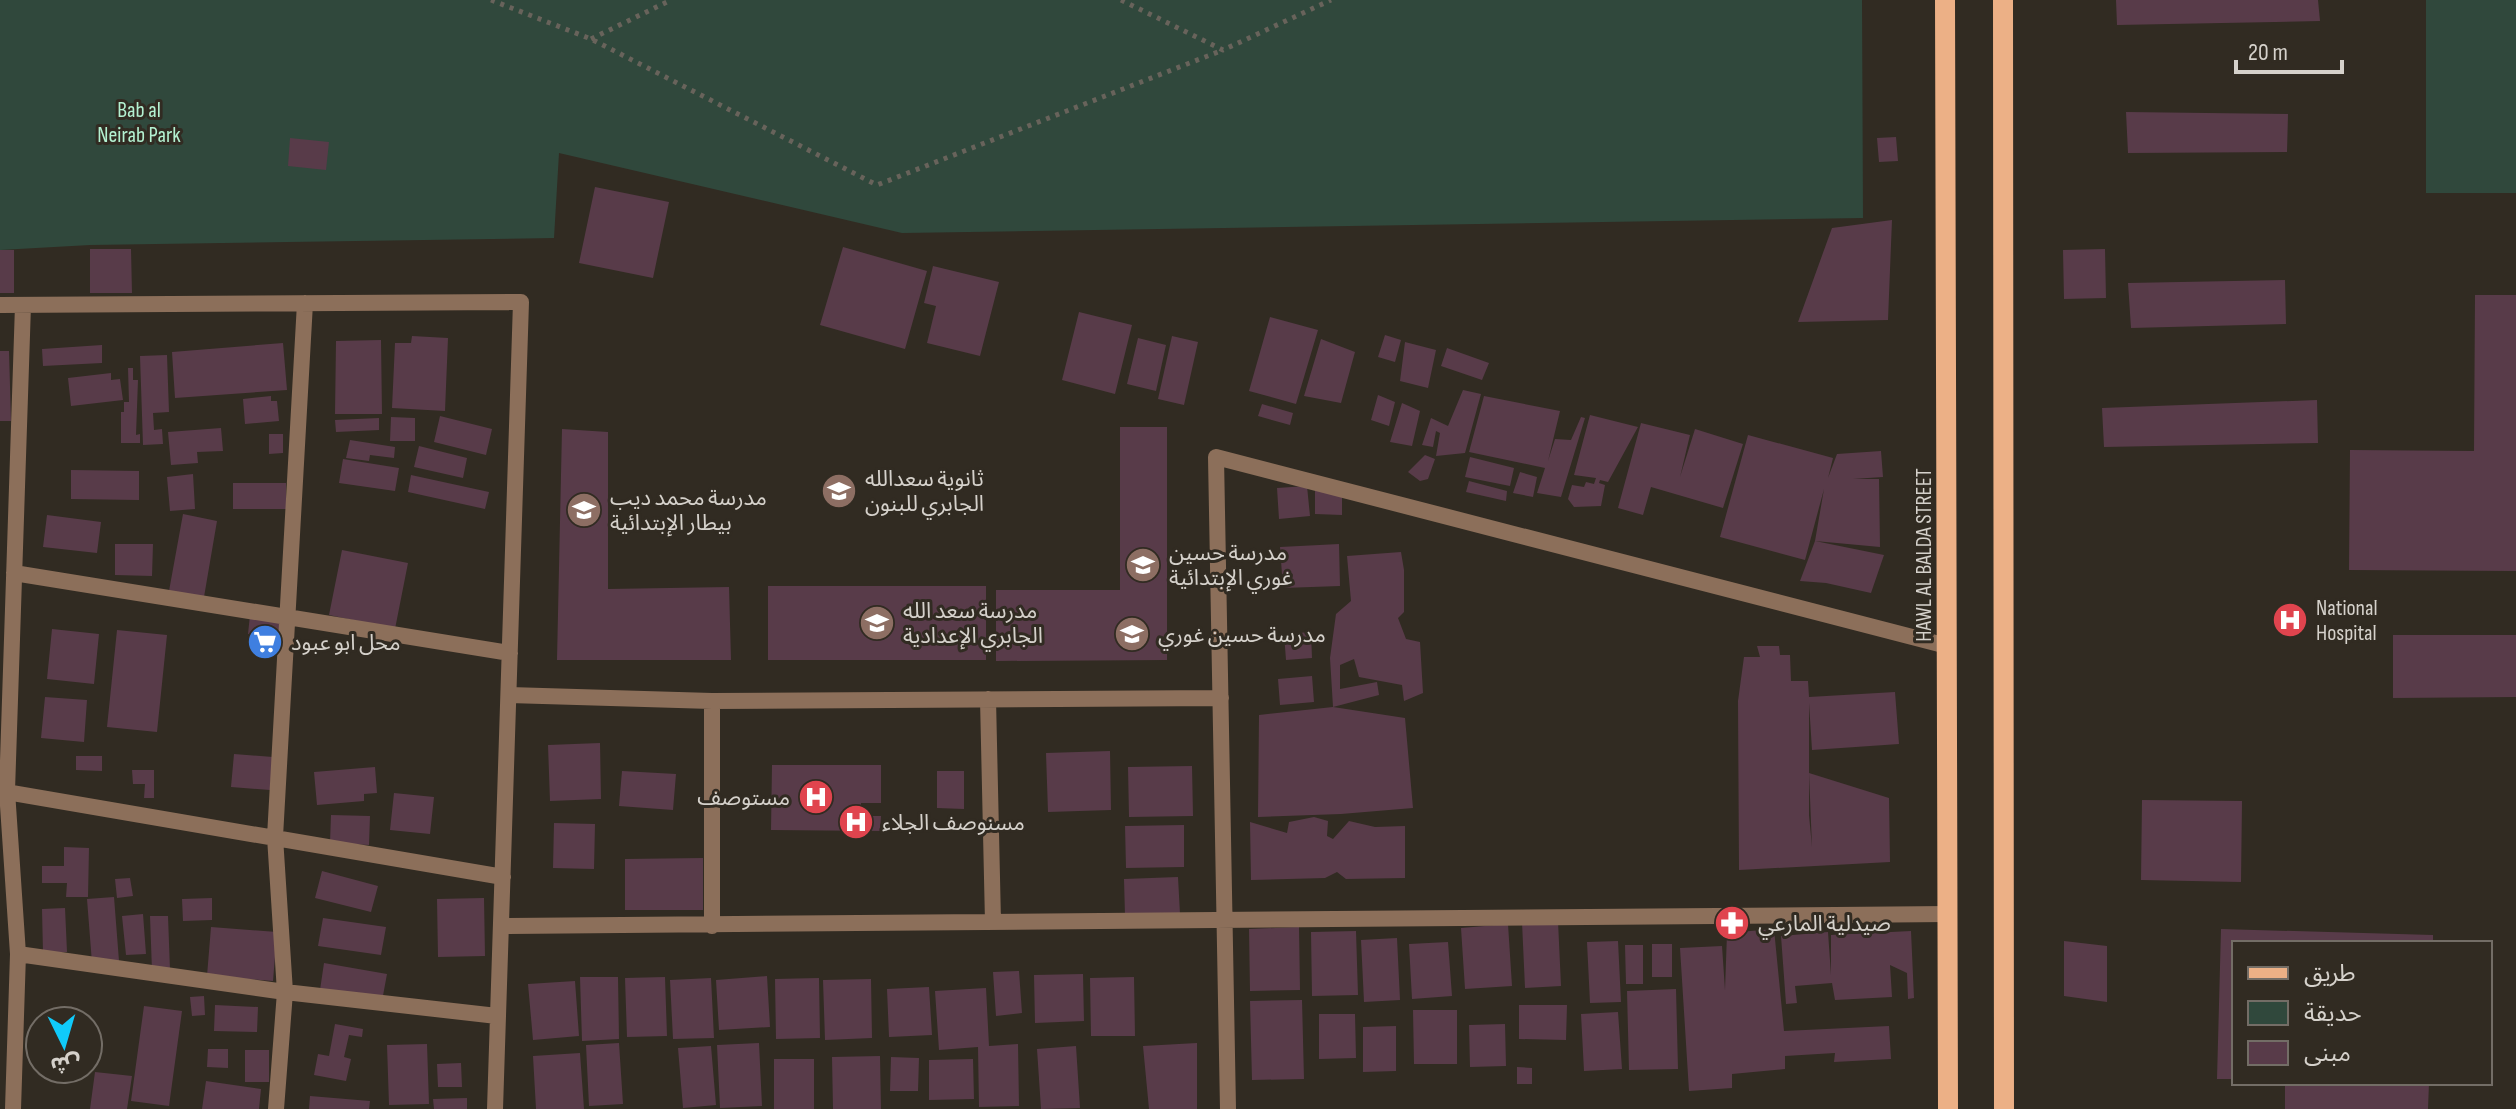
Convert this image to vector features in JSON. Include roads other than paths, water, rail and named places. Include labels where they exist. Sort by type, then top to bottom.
[{"type":"main road","name":"HAWL AL BALDA STREET","points":[[1945,0],[1948,1109]]},
{"type":"main road","points":[[2003,0],[2004,1109]]},
{"type":"street","points":[[0,305],[521,302],[495,1109]]},
{"type":"street","points":[[276,1109],[285,992],[275,837],[305,303]]},
{"type":"street","points":[[13,1109],[18,954],[3,791],[23,305]]},
{"type":"street","points":[[1228,1109],[1216,457],[1947,646]]},
{"type":"street","points":[[14,573],[510,653]]},
{"type":"street","points":[[509,695],[712,701],[1221,698]]},
{"type":"street","points":[[988,699],[993,922]]},
{"type":"street","points":[[712,701],[712,926]]},
{"type":"street","points":[[3,791],[503,877]]},
{"type":"street","points":[[501,926],[1948,914]]},
{"type":"street","points":[[18,954],[285,992],[497,1016]]},
{"type":"place","name":"ثانوية سعدالله الجابري للبنون","points":[[839,491]]},
{"type":"place","name":"مدرسة محمد ديب بيطار الإبتدائية","points":[[584,510]]},
{"type":"place","name":"مدرسة حسين غوري الإبتدائية","points":[[1143,565]]},
{"type":"place","name":"National Hospital","points":[[2290,620]]},
{"type":"place","name":"مدرسة سعد الله الجابري الإعدادية","points":[[877,623]]},
{"type":"place","name":"مدرسة حسين غوري","points":[[1132,634]]},
{"type":"place","name":"محل ابو عبود","points":[[265,642]]},
{"type":"place","name":"مستوصف","points":[[816,797]]},
{"type":"place","name":"مسنوصف الجلاء","points":[[856,822]]},
{"type":"place","name":"صيدلية المارعي","points":[[1732,923]]},
{"type":"park label","name":"Bab al Neirab Park","points":[[139,122]]}]
